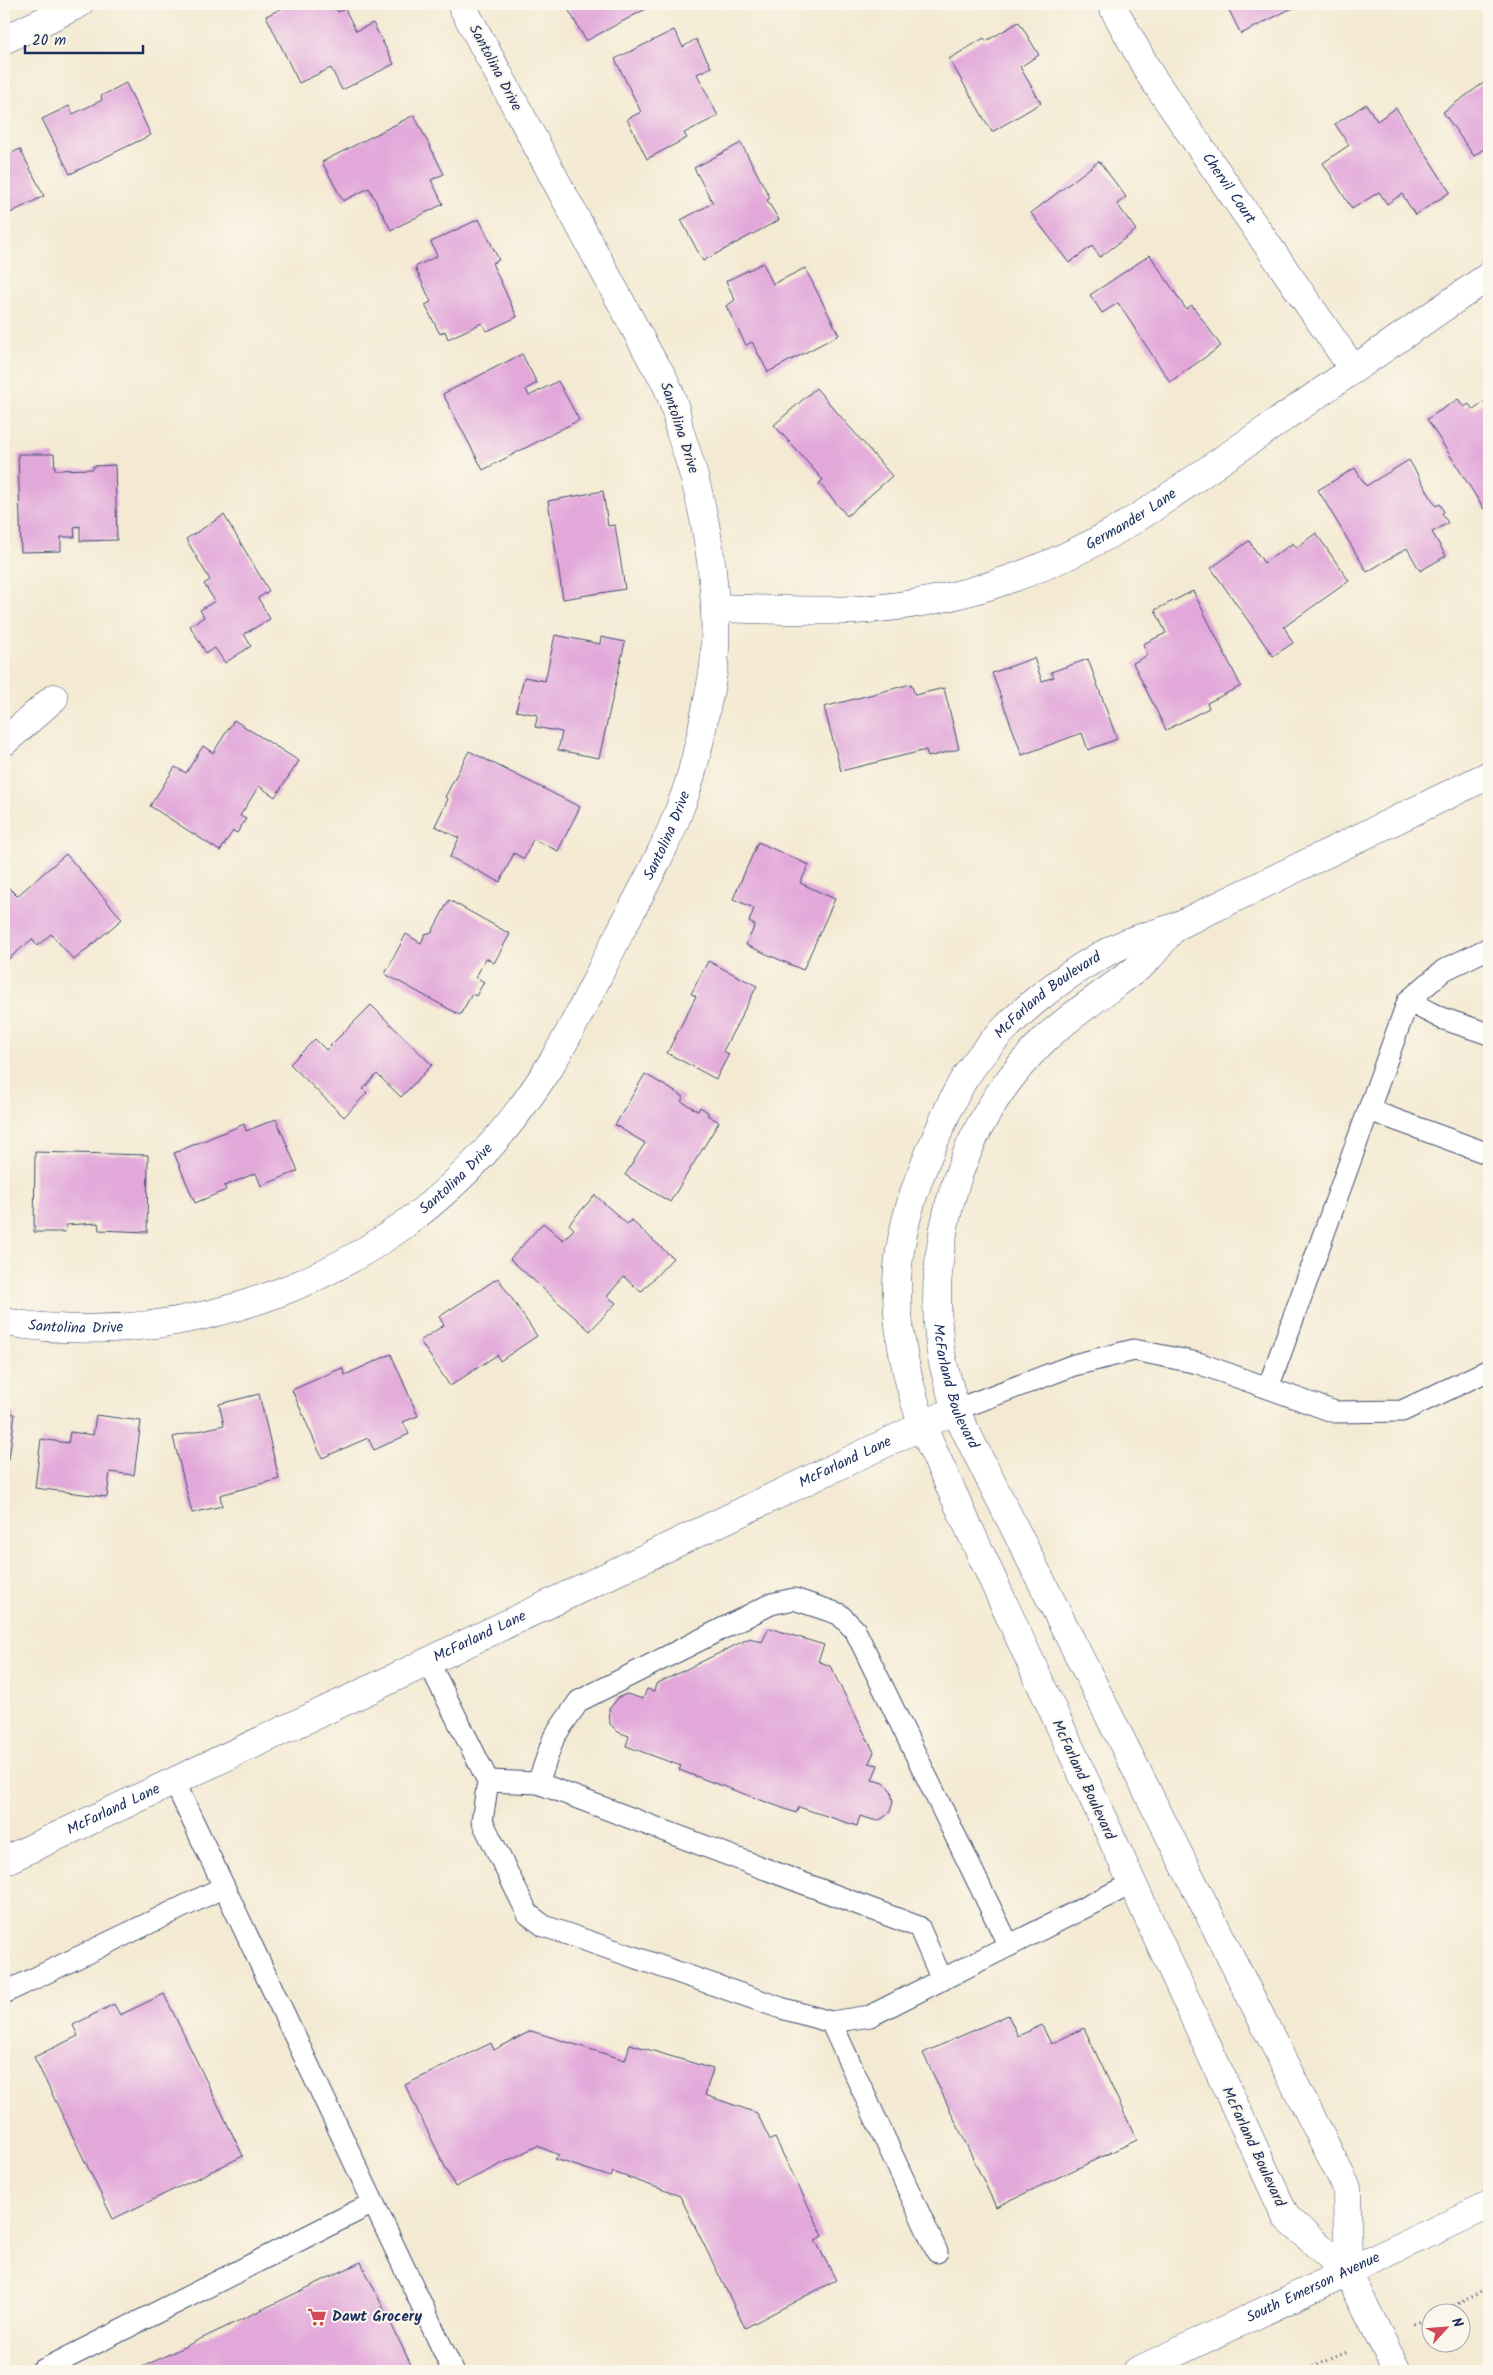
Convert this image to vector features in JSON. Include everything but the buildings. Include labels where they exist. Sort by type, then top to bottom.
[{"type":"street","points":[[4,40],[79,4]]},
{"type":"street","name":"Santolina Drive","points":[[4,1322],[58,1328],[122,1328],[169,1323],[239,1306],[309,1281],[373,1246],[432,1203],[472,1166],[520,1110],[551,1065],[666,842],[682,805],[698,750],[714,667],[715,608],[704,517],[696,481],[686,446],[678,429],[675,407],[668,387],[461,4]]},
{"type":"street","name":"Chervil Court","points":[[1111,4],[1151,76],[1353,369]]},
{"type":"street","name":"Germander Lane","points":[[715,608],[858,610],[932,600],[987,587],[1024,574],[1091,545],[1125,526],[1489,276]]},
{"type":"street","points":[[4,742],[54,698]]},
{"type":"street","name":"McFarland Boulevard","points":[[1348,2273],[1286,2217],[1131,1884],[922,1425],[904,1363],[898,1321],[898,1268],[902,1238],[918,1182],[951,1103],[965,1078],[999,1036],[1032,1004],[1062,981],[1124,944],[1174,927],[1489,775]]},
{"type":"street","name":"McFarland Boulevard","points":[[1174,927],[1136,970],[1095,997],[1045,1039],[996,1099],[972,1143],[944,1221],[938,1265],[940,1347],[955,1410],[1346,2188],[1348,2273]]},
{"type":"street","name":"McFarland Lane","points":[[4,1861],[955,1410]]},
{"type":"street","name":"South Emerson Avenue","points":[[1137,2371],[1489,2205]]},
{"type":"street","points":[[1348,2273],[1397,2371]]},
{"type":"lane","points":[[1268,1388],[1408,1001],[1444,970],[1489,948]]},
{"type":"lane","points":[[1408,1001],[1442,1018],[1489,1034]]},
{"type":"lane","points":[[1369,1110],[1489,1154]]},
{"type":"lane","points":[[955,1410],[1074,1365],[1134,1350],[1198,1363],[1335,1412],[1402,1411],[1489,1370]]},
{"type":"lane","points":[[538,1783],[554,1737],[579,1701],[771,1604],[794,1599],[839,1614],[855,1630],[1009,1946]]},
{"type":"lane","points":[[428,1661],[488,1781],[482,1821],[528,1914],[544,1926],[781,2008],[831,2022],[870,2016],[1131,1884]]},
{"type":"lane","points":[[174,1781],[453,2371]]},
{"type":"lane","points":[[488,1781],[538,1783],[919,1927],[942,1980]]},
{"type":"lane","points":[[4,1993],[224,1887]]},
{"type":"lane","points":[[831,2022],[937,2252]]},
{"type":"lane","points":[[41,2371],[374,2204]]},
{"type":"path","points":[[1460,2302],[1489,2288]]},
{"type":"path","points":[[1304,2371],[1317,2365]]},
{"type":"place","name":"Dawt Grocery","points":[[317,2317]]}]
